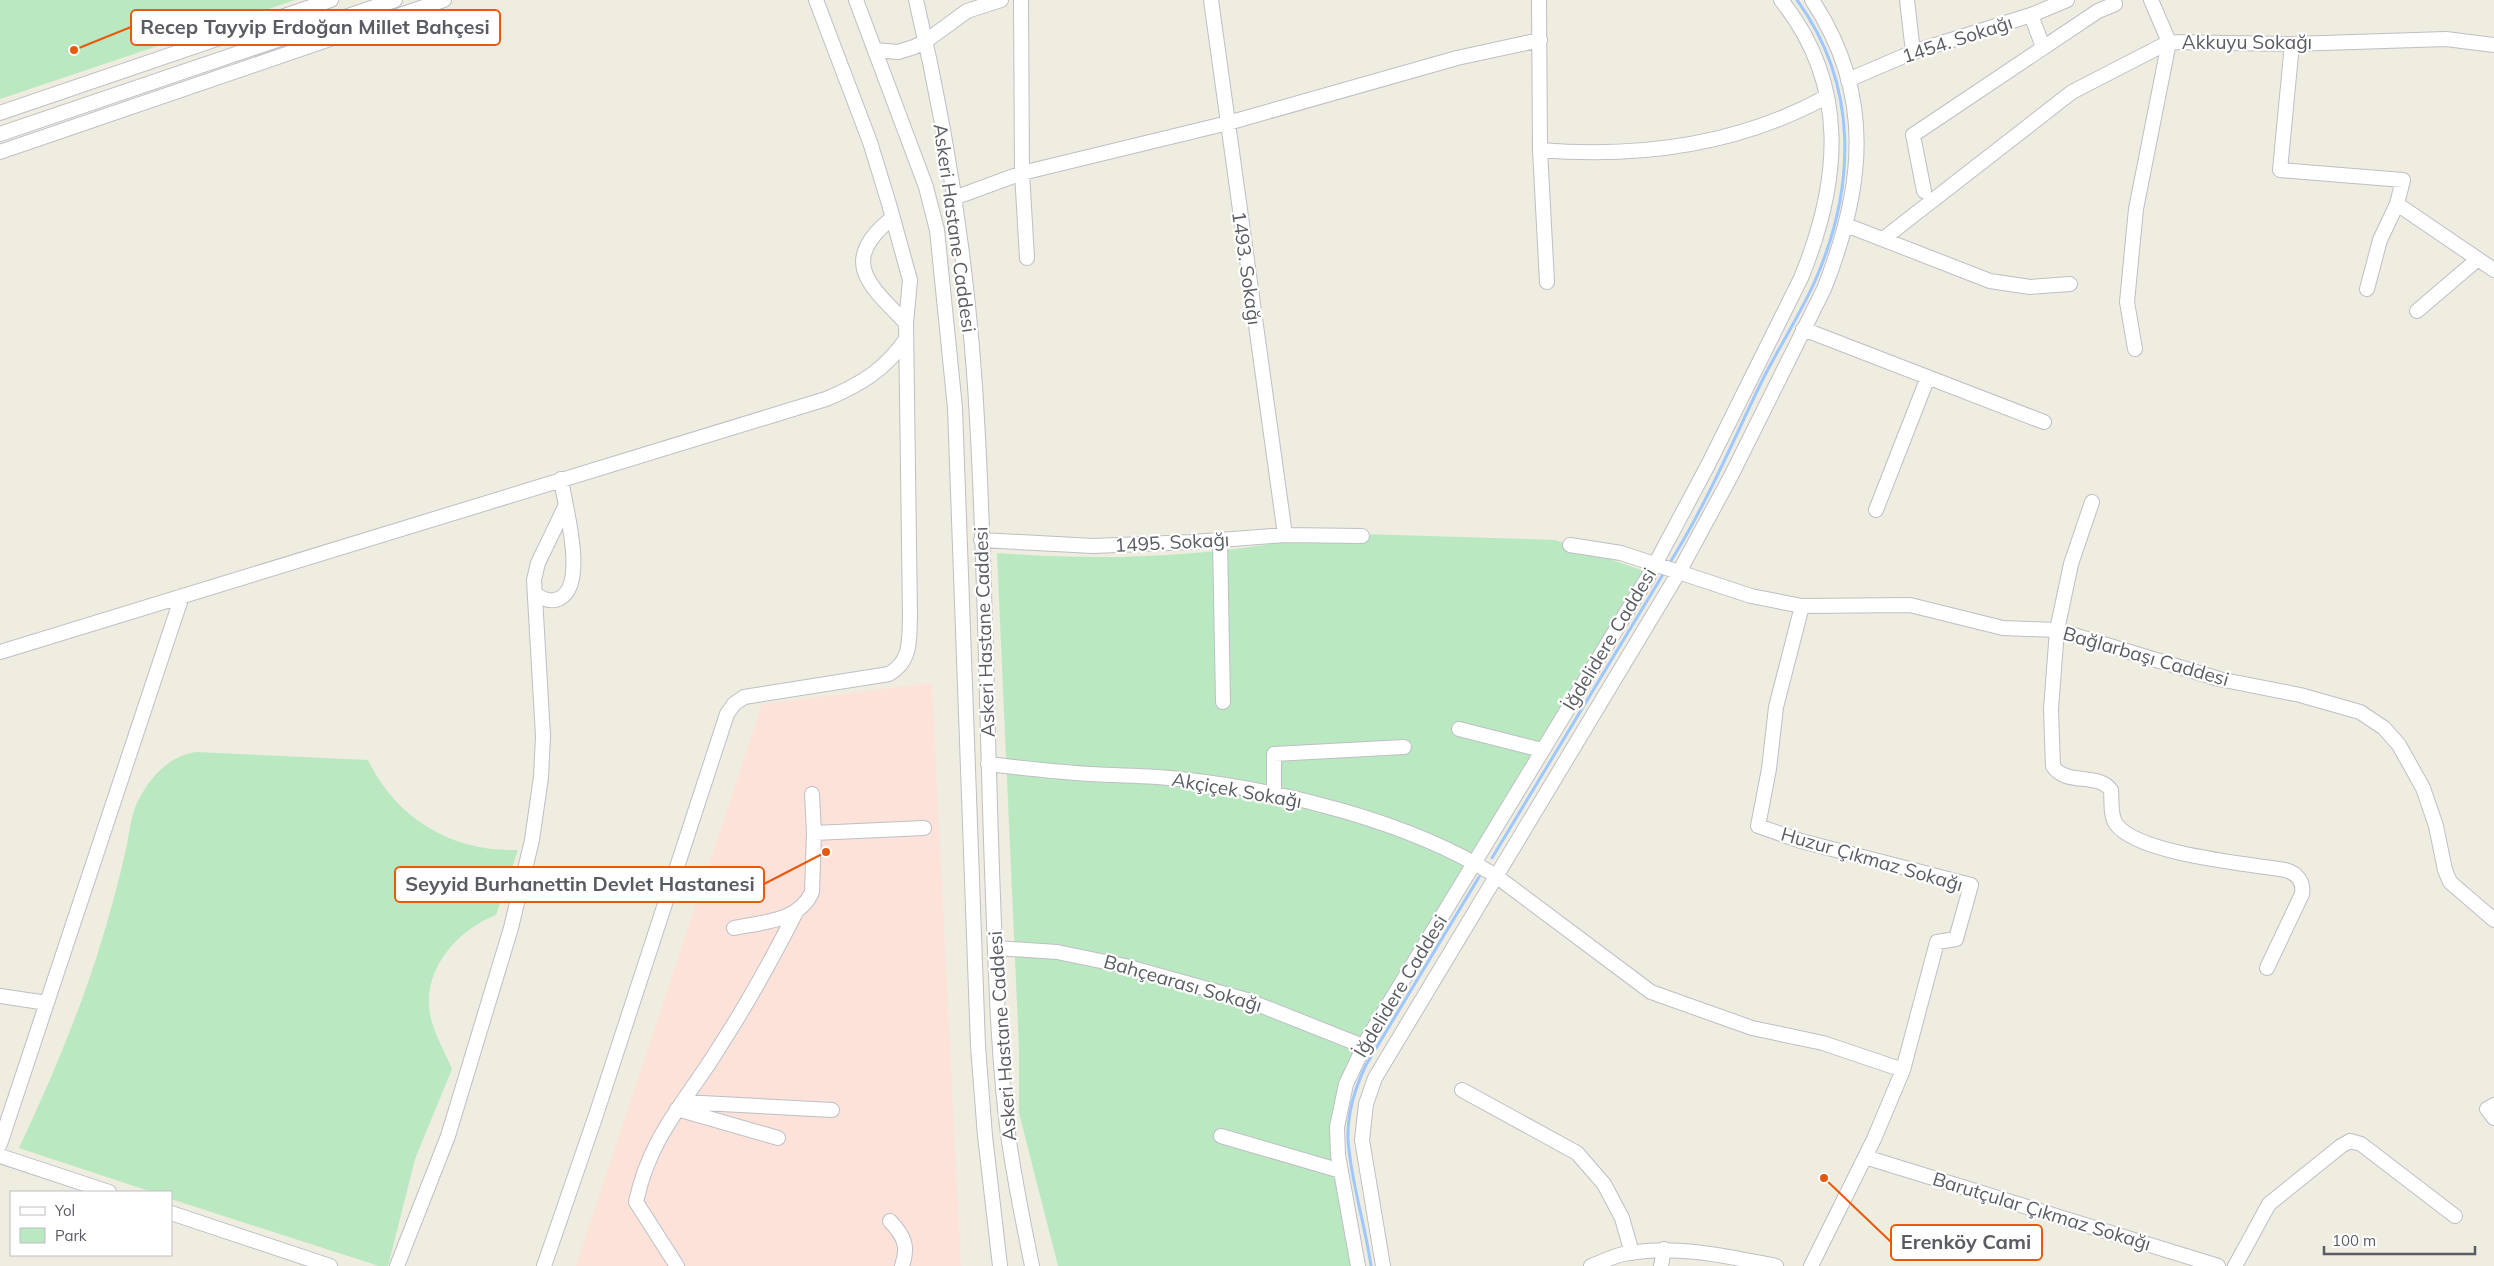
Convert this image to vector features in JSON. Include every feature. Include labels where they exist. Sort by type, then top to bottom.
[{"type":"street","points":[[0,113],[331,0]]},
{"type":"street","points":[[0,134],[395,0]]},
{"type":"street","points":[[0,152],[444,0]]},
{"type":"street","points":[[544,1266],[596,1116],[727,714],[734,704],[744,697],[884,676],[899,668],[906,658],[910,616],[906,323],[910,280],[870,142],[816,0]]},
{"type":"street","name":"Askeri Hastane Caddesi","points":[[916,0],[926,41],[954,198],[969,320],[976,400],[995,948],[1007,1130],[1032,1266]]},
{"type":"street","points":[[875,50],[898,52],[926,41],[967,11],[1000,0]]},
{"type":"street","points":[[1021,0],[1022,173],[1027,258]]},
{"type":"street","name":"1493. Sokağı","points":[[1211,0],[1285,535]]},
{"type":"street","points":[[1539,0],[1540,150],[1547,282]]},
{"type":"street","name":"İğdelidere Caddesi","points":[[1358,1266],[1337,1141],[1339,1112],[1346,1084],[1363,1046],[1655,565],[1713,456],[1808,260],[1826,205],[1832,172],[1832,140],[1826,97],[1811,50],[1781,0]]},
{"type":"street","name":"İğdelidere Caddesi","points":[[1383,1266],[1362,1140],[1363,1123],[1370,1092],[1389,1051],[1679,572],[1731,476],[1824,289],[1846,225],[1854,193],[1858,156],[1856,122],[1848,80],[1834,40],[1812,0]]},
{"type":"street","points":[[1907,0],[1912,52]]},
{"type":"street","name":"1454. Sokağı","points":[[1848,80],[1912,52],[2031,15],[2067,0]]},
{"type":"street","points":[[2135,349],[2127,302],[2136,209],[2169,42],[2151,0]]},
{"type":"street","name":"Askeri Hastane Caddesi","points":[[862,3],[875,50],[934,211],[953,376],[957,436],[978,1046],[985,1136],[1000,1266]]},
{"type":"street","points":[[1924,191],[1913,135],[2098,11],[2115,4]]},
{"type":"street","points":[[2031,15],[2043,48]]},
{"type":"street","name":"Akkuyu Sokağı","points":[[1883,239],[2072,92],[2169,42],[2292,44],[2446,39],[2494,45]]},
{"type":"street","points":[[954,198],[1022,173],[1228,123],[1448,60],[1540,40]]},
{"type":"street","points":[[2292,44],[2280,170],[2403,180],[2397,204],[2380,240],[2367,289]]},
{"type":"street","points":[[1540,150],[1615,153],[1693,144],[1769,124],[1826,97]]},
{"type":"street","points":[[2397,204],[2494,270]]},
{"type":"street","points":[[892,218],[866,245],[862,260],[873,286],[906,323]]},
{"type":"street","points":[[1846,225],[1990,281],[2030,287],[2070,284]]},
{"type":"street","points":[[2417,311],[2478,259]]},
{"type":"street","points":[[1803,329],[2044,422]]},
{"type":"street","points":[[0,652],[826,399],[852,388],[878,371],[906,339]]},
{"type":"street","points":[[1876,510],[1928,377]]},
{"type":"street","points":[[535,594],[548,600],[557,600],[564,596],[571,583],[574,562],[560,479]]},
{"type":"street","points":[[2092,502],[2071,564],[2057,630],[2051,709],[2053,766],[2064,776],[2101,783],[2108,787],[2111,790],[2115,822],[2119,828],[2143,841],[2171,851],[2285,870],[2295,875],[2302,884],[2302,894],[2267,968]]},
{"type":"street","points":[[397,1266],[439,1162],[457,1108],[511,928],[532,840],[541,777],[543,736],[534,580],[538,563],[565,507]]},
{"type":"street","name":"1495. Sokağı","points":[[981,540],[1092,546],[1285,535],[1362,536]]},
{"type":"street","points":[[1220,540],[1223,702]]},
{"type":"street","name":"Bağlarbaşı Caddesi","points":[[1570,545],[1621,554],[1751,596],[1802,606],[1910,605],[2003,628],[2057,630],[2219,679],[2300,695],[2360,712],[2384,728],[2399,745],[2423,788],[2436,826],[2445,870],[2450,882],[2494,920]]},
{"type":"street","points":[[0,1144],[182,596]]},
{"type":"street","name":"Huzur Çıkmaz Sokağı","points":[[1802,606],[1776,707],[1769,769],[1758,826],[1801,841],[1970,885],[1956,939],[1937,942],[1903,1070],[1865,1157],[1811,1266]]},
{"type":"street","points":[[1459,729],[1542,750]]},
{"type":"street","points":[[1274,794],[1274,754],[1404,747]]},
{"type":"street","name":"Akçiçek Sokağı","points":[[988,764],[1059,772],[1179,778],[1274,794],[1382,824],[1475,862],[1651,992],[1752,1028],[1823,1043],[1903,1070]]},
{"type":"street","points":[[677,1266],[636,1202],[651,1152],[741,1013],[794,914],[807,902],[812,892],[814,832],[812,794]]},
{"type":"street","points":[[814,832],[924,828]]},
{"type":"street","points":[[734,928],[794,914]]},
{"type":"street","name":"Bahçearası Sokağı","points":[[995,948],[1058,952],[1110,962],[1247,1000],[1363,1046]]},
{"type":"street","points":[[0,996],[47,1003]]},
{"type":"street","points":[[1462,1090],[1577,1153],[1604,1184],[1622,1218],[1632,1253]]},
{"type":"street","points":[[2494,1105],[2488,1109],[2494,1118]]},
{"type":"street","points":[[680,1106],[832,1110]]},
{"type":"street","points":[[680,1106],[778,1138]]},
{"type":"street","points":[[1221,1136],[1342,1171]]},
{"type":"street","points":[[2235,1266],[2269,1204],[2299,1182],[2341,1146],[2350,1142],[2360,1144],[2455,1216]]},
{"type":"street","points":[[0,1156],[106,1191]]},
{"type":"street","name":"Barutçular Çıkmaz Sokağı","points":[[1865,1157],[2218,1266]]},
{"type":"street","points":[[172,1213],[330,1266]]},
{"type":"street","points":[[890,1221],[901,1233],[906,1243],[902,1266]]},
{"type":"street","points":[[1661,1266],[1664,1249]]},
{"type":"street","points":[[1592,1266],[1622,1254],[1664,1249],[1718,1254],[1776,1266]]},
{"type":"shaded area","points":[[932,684],[961,1266],[576,1266],[762,704]]},
{"type":"green space","points":[[0,0],[295,0],[0,99]]},
{"type":"green space","points":[[1331,533],[1555,540],[1647,572],[1337,1105],[1353,1266],[1058,1266],[1019,1113],[1019,1049],[997,553],[1081,557],[1165,555],[1248,547]]},
{"type":"green space","points":[[196,752],[368,760],[380,781],[395,800],[429,828],[471,845],[494,849],[518,850],[496,915],[468,931],[456,941],[437,967],[431,982],[430,1014],[436,1035],[452,1069],[415,1159],[388,1266],[379,1266],[172,1199],[172,1191],[149,1191],[19,1148],[55,1069],[86,988],[113,902],[135,807],[148,784],[161,769],[186,754]]},
{"type":"waterway","points":[[1669,564],[1706,498],[1760,385],[1809,294],[1829,245],[1838,209],[1844,173],[1845,137],[1841,101],[1832,67],[1817,33],[1797,0]]},
{"type":"waterway","points":[[1492,858],[1665,571]]},
{"type":"waterway","points":[[1371,1266],[1355,1187],[1348,1140],[1352,1102],[1366,1065],[1479,877]]},
{"type":"place","name":"Recep Tayyip Erdoğan Millet Bahçesi","points":[[74,50]]},
{"type":"place","name":"Seyyid Burhanettin Devlet Hastanesi","points":[[826,852]]},
{"type":"place","name":"Erenköy Cami","points":[[1824,1178]]}]
